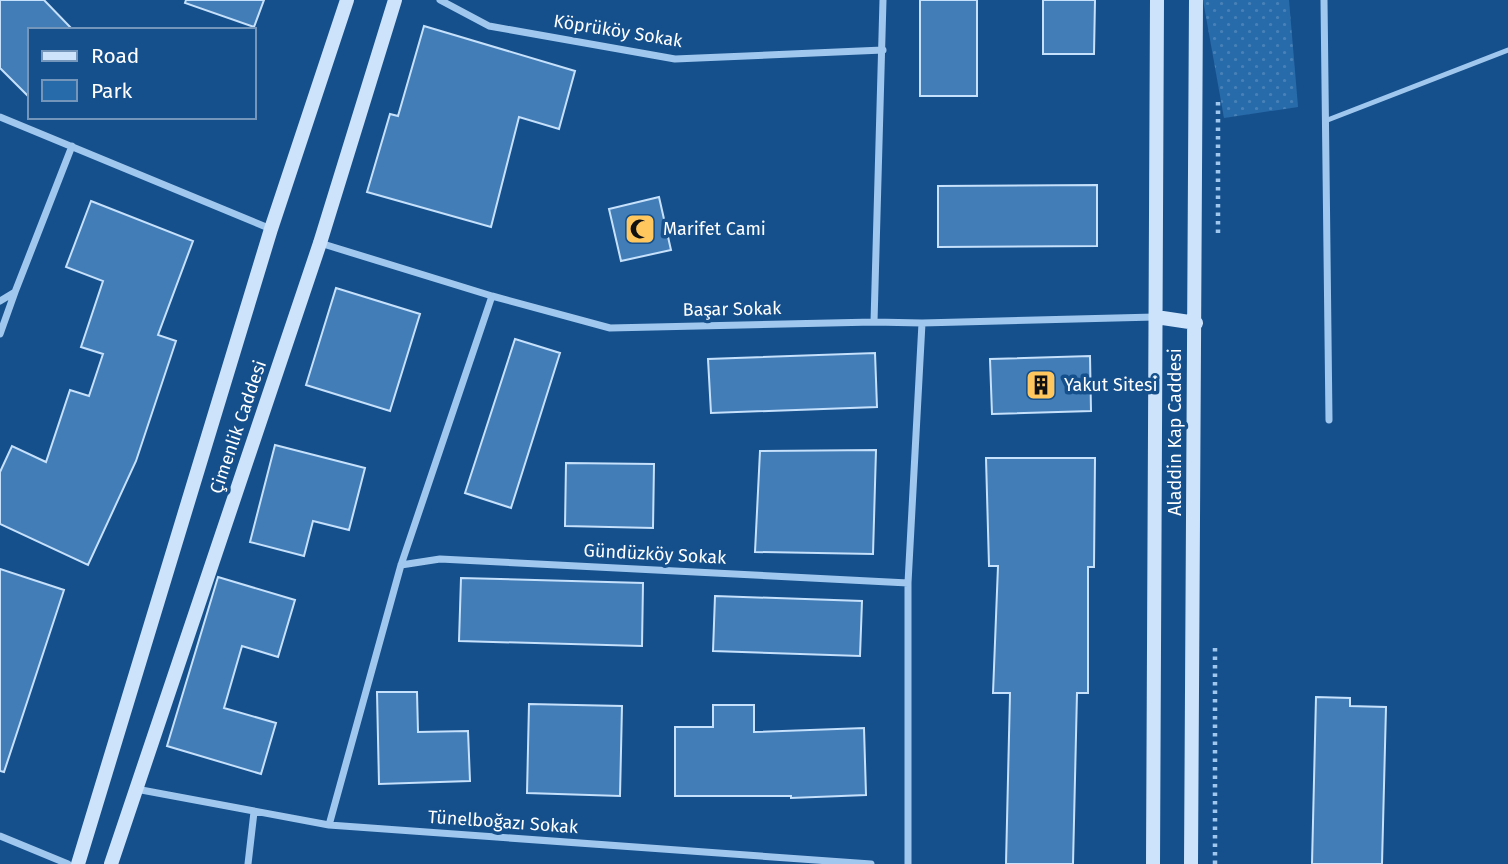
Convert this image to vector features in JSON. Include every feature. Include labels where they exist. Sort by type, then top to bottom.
[{"type":"street","name":"Çimenlik Caddesi","points":[[78,864],[271,229],[347,0]]},
{"type":"street","name":"Çimenlik Caddesi","points":[[111,864],[320,243],[395,0]]},
{"type":"street","name":"Köprüköy Sokak","points":[[440,0],[489,26],[675,59],[883,50]]},
{"type":"street","points":[[874,322],[883,0]]},
{"type":"street","name":"Aladdin Kap Caddesi","points":[[1153,864],[1157,0]]},
{"type":"street","name":"Aladdin Kap Caddesi","points":[[1191,864],[1196,0]]},
{"type":"street","points":[[1324,0],[1329,420]]},
{"type":"street","points":[[0,117],[271,229]]},
{"type":"street","points":[[0,334],[72,146]]},
{"type":"street","name":"Başar Sokak","points":[[320,243],[492,296],[610,328],[1156,317]]},
{"type":"street","points":[[0,301],[15,292]]},
{"type":"street","points":[[329,825],[401,565],[492,296]]},
{"type":"street","points":[[1156,317],[1196,323]]},
{"type":"street","points":[[908,864],[908,583],[922,323]]},
{"type":"street","name":"Gündüzköy Sokak","points":[[401,565],[440,559],[908,583]]},
{"type":"street","name":"Tünelboğazı Sokak","points":[[136,789],[329,825],[871,864]]},
{"type":"street","points":[[248,864],[254,812]]},
{"type":"street","points":[[0,836],[68,864]]},
{"type":"lane","points":[[1325,121],[1508,50]]},
{"type":"green space","points":[[1203,0],[1289,0],[1298,107],[1224,118]]},
{"type":"building","points":[[0,0],[44,0],[71,28],[28,28],[28,96],[0,68]]},
{"type":"building","points":[[186,0],[264,0],[254,27],[185,3]]},
{"type":"building","points":[[920,0],[977,0],[977,96],[920,96]]},
{"type":"building","points":[[1043,0],[1095,0],[1094,54],[1043,54]]},
{"type":"building","points":[[424,26],[575,71],[559,129],[519,117],[491,227],[367,192],[390,114],[398,116]]},
{"type":"building","points":[[1097,185],[1097,246],[938,247],[938,186]]},
{"type":"building","name":"Marifet Cami","points":[[659,197],[671,250],[621,261],[609,209]]},
{"type":"building","points":[[91,201],[193,241],[158,335],[176,341],[136,461],[88,565],[0,524],[0,472],[12,446],[46,462],[70,390],[89,396],[103,354],[81,347],[103,281],[66,267]]},
{"type":"building","points":[[336,288],[420,314],[390,411],[306,385]]},
{"type":"building","points":[[515,339],[560,353],[511,508],[465,493]]},
{"type":"building","points":[[875,353],[877,407],[711,413],[708,359]]},
{"type":"building","name":"Yakut Sitesi","points":[[1090,356],[1091,411],[992,414],[990,359]]},
{"type":"building","points":[[275,445],[365,468],[349,530],[313,521],[304,556],[250,542]]},
{"type":"building","points":[[876,450],[873,554],[755,552],[760,451]]},
{"type":"building","points":[[986,458],[1095,458],[1094,567],[1088,567],[1088,693],[1077,693],[1073,864],[1006,864],[1010,693],[993,693],[998,566],[989,566]]},
{"type":"building","points":[[566,463],[654,464],[653,528],[565,526]]},
{"type":"building","points":[[0,569],[64,590],[4,772],[0,771]]},
{"type":"building","points":[[218,577],[295,600],[278,657],[242,646],[224,708],[276,723],[261,774],[167,746]]},
{"type":"building","points":[[461,578],[643,583],[642,646],[459,641]]},
{"type":"building","points":[[715,596],[862,601],[860,656],[713,651]]},
{"type":"building","points":[[377,692],[417,692],[418,732],[468,731],[470,781],[379,784]]},
{"type":"building","points":[[1316,697],[1350,698],[1350,706],[1386,707],[1382,864],[1312,864]]},
{"type":"building","points":[[529,704],[622,706],[620,796],[527,793]]},
{"type":"building","points":[[713,705],[754,705],[754,732],[864,728],[866,795],[791,798],[675,796],[675,727],[713,727]]},
{"type":"place","name":"Marifet Cami","points":[[640,229]]},
{"type":"place","name":"Yakut Sitesi","points":[[1041,385]]}]
